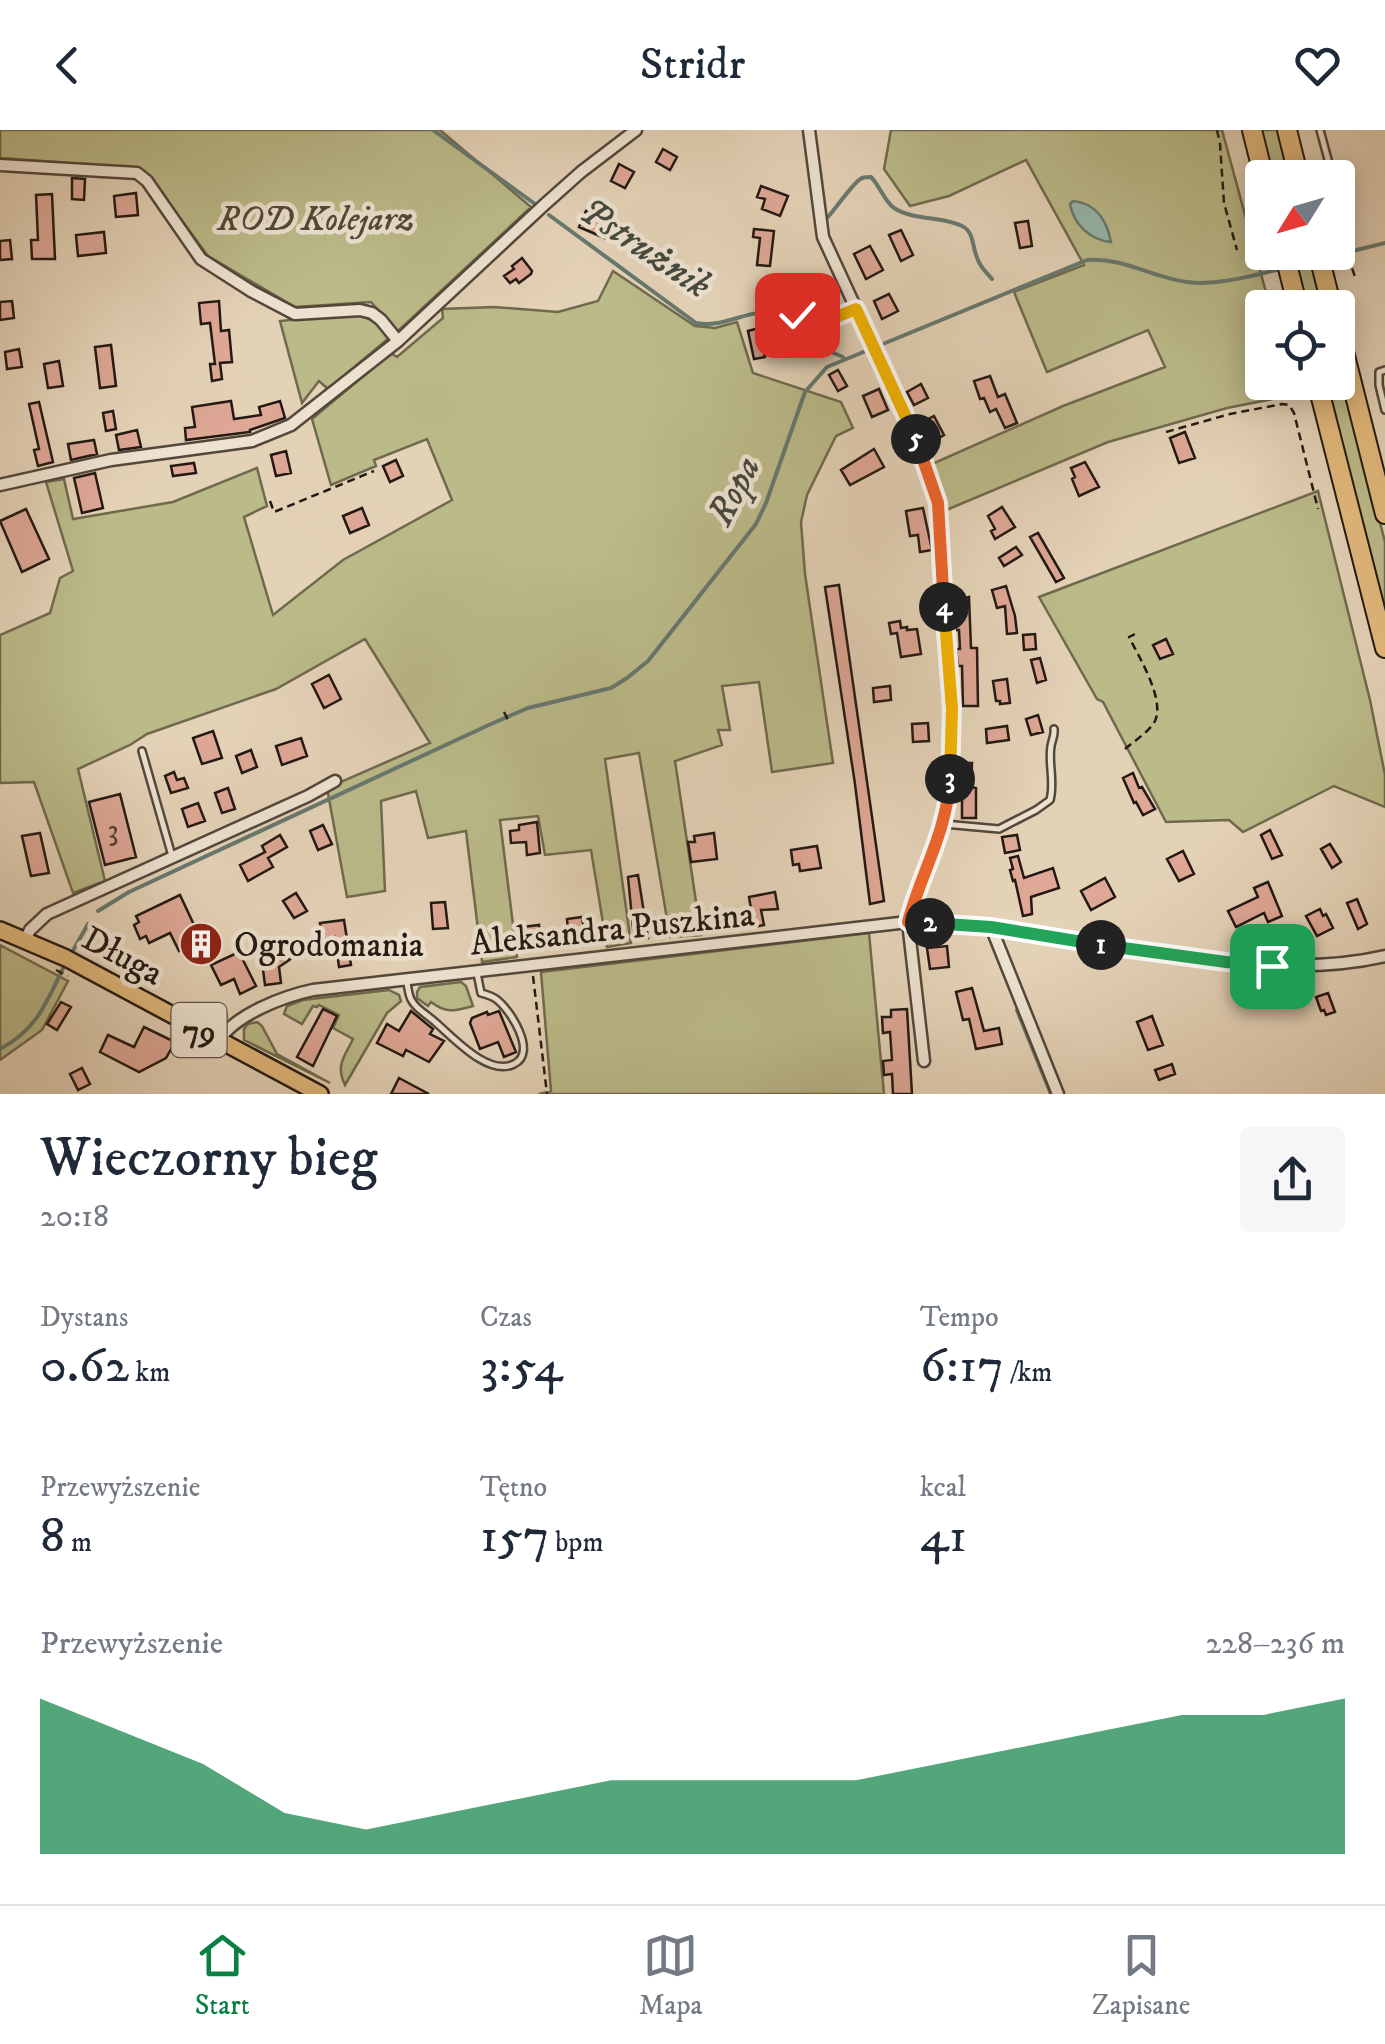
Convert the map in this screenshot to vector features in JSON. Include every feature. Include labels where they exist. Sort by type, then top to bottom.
[{"type":"highway","points":[[1252,130],[1260,160]]},
{"type":"highway","points":[[1286,130],[1294,160]]},
{"type":"highway","points":[[1355,395],[1385,514]]},
{"type":"highway","points":[[1322,400],[1385,648]]},
{"type":"highway","points":[[1372,601],[1385,623]]},
{"type":"main road","name":"Długa","points":[[0,930],[320,1094]]},
{"type":"street","points":[[0,485],[111,460],[252,441],[281,430],[398,341],[544,204],[636,130]]},
{"type":"street","points":[[809,130],[823,237],[922,452],[938,503],[952,709],[950,782],[944,824],[908,922],[924,1061]]},
{"type":"street","points":[[0,165],[136,174],[148,181],[201,259],[251,292],[294,314],[360,310],[372,313],[398,341]]},
{"type":"street","points":[[797,315],[839,316],[856,309]]},
{"type":"street","points":[[25,940],[47,914],[335,781]]},
{"type":"street","name":"Aleksandra Puszkina","points":[[219,1041],[229,1028],[285,997],[313,990],[908,922],[991,927],[1272,966],[1385,956]]},
{"type":"street","points":[[991,927],[1058,1094]]},
{"type":"lane","points":[[1320,130],[1328,160]]},
{"type":"lane","points":[[1385,370],[1379,372],[1379,385],[1385,410]]},
{"type":"lane","points":[[944,824],[999,828],[1050,800],[1054,729]]},
{"type":"lane","points":[[142,751],[172,856]]},
{"type":"lane","points":[[406,978],[412,1001],[478,1059],[498,1067],[512,1066],[524,1050],[519,1031],[508,1011],[494,998],[481,993],[476,970]]},
{"type":"path","points":[[1217,130],[1224,203],[1237,250]]},
{"type":"path","points":[[1353,270],[1356,280]]},
{"type":"path","points":[[1166,432],[1230,414],[1289,405],[1318,510]]},
{"type":"path","points":[[270,501],[274,512],[374,471]]},
{"type":"path","points":[[1125,749],[1152,726],[1156,717],[1157,702],[1129,637],[1137,633]]},
{"type":"path","points":[[504,712],[508,722]]},
{"type":"path","points":[[56,961],[76,971]]},
{"type":"path","points":[[532,964],[547,1094]]},
{"type":"green space","name":"ROD Kolejarz","points":[[0,130],[440,130],[531,207],[397,332],[371,302],[295,307],[208,256],[151,179],[137,168],[0,158]]},
{"type":"green space","points":[[891,130],[1222,130],[1245,215],[1245,270],[1260,270],[1265,290],[1245,290],[1245,400],[1268,400],[1108,442],[944,511],[932,464],[1063,406],[1165,367],[1148,330],[1047,372],[1014,292],[1084,265],[1026,160],[949,196],[910,206],[884,169]]},
{"type":"green space","points":[[1259,130],[1279,130],[1287,160],[1267,160]]},
{"type":"green space","points":[[1294,270],[1314,270],[1320,290],[1300,290]]},
{"type":"green space","points":[[613,271],[695,326],[715,328],[737,322],[753,373],[841,402],[853,428],[836,436],[807,495],[801,522],[833,763],[772,772],[759,682],[722,686],[730,730],[718,730],[722,745],[675,761],[701,935],[670,937],[639,753],[605,759],[631,943],[607,947],[591,850],[545,855],[538,816],[500,820],[517,957],[482,962],[466,831],[428,838],[416,791],[381,801],[385,891],[347,897],[327,788],[430,743],[365,639],[276,689],[147,734],[78,769],[105,881],[73,893],[34,782],[0,783],[0,635],[50,613],[60,578],[73,571],[46,482],[64,479],[73,519],[173,502],[257,468],[267,506],[244,517],[273,615],[343,560],[452,500],[427,439],[374,460],[376,466],[331,485],[312,419],[391,353],[397,357],[443,318],[442,309],[494,307],[558,312],[598,301]]},
{"type":"green space","points":[[348,314],[372,320],[389,338],[328,389],[319,381],[302,403],[280,321]]},
{"type":"green space","points":[[1328,400],[1349,400],[1385,542],[1385,619]]},
{"type":"green space","points":[[1318,491],[1370,700],[1385,775],[1385,807],[1334,786],[1243,832],[1229,820],[1166,822],[1103,702],[1097,699],[1039,597]]},
{"type":"green space","points":[[869,933],[884,1094],[539,1094],[551,1091],[541,972]]},
{"type":"green space","points":[[0,945],[68,981],[42,1030],[0,1060]]},
{"type":"green space","points":[[461,982],[473,1006],[446,1010],[431,1002],[428,1006],[417,998],[420,987]]},
{"type":"green space","points":[[389,990],[399,995],[401,1001],[387,1013],[345,1085],[341,1066],[353,1039],[333,1028],[339,1015],[313,1006],[302,1024],[284,1014],[287,1006],[303,1000]]},
{"type":"green space","points":[[257,1022],[277,1054],[330,1083],[244,1040],[244,1029]]},
{"type":"water","points":[[1073,201],[1088,205],[1099,214],[1111,242],[1084,230],[1072,212]]},
{"type":"building","points":[[663,149],[677,157],[670,170],[656,162]]},
{"type":"building","points":[[619,164],[634,172],[625,188],[611,181]]},
{"type":"building","points":[[72,178],[85,179],[84,200],[72,199]]},
{"type":"building","points":[[761,186],[788,196],[780,216],[762,209],[765,199],[757,197]]},
{"type":"building","points":[[136,193],[138,215],[116,217],[114,196]]},
{"type":"building","points":[[52,194],[55,259],[32,259],[31,240],[38,240],[36,195]]},
{"type":"building","points":[[586,211],[614,224],[607,239],[579,227]]},
{"type":"building","points":[[1028,221],[1032,246],[1020,248],[1015,223]]},
{"type":"building","points":[[754,229],[774,231],[770,266],[757,265],[760,238],[753,237]]},
{"type":"building","points":[[901,230],[913,255],[901,261],[889,235]]},
{"type":"building","points":[[104,232],[106,253],[78,256],[76,235]]},
{"type":"building","points":[[10,240],[12,259],[0,260],[0,241]]},
{"type":"building","points":[[870,246],[883,270],[866,279],[854,254]]},
{"type":"building","points":[[522,258],[531,274],[519,283],[516,279],[510,283],[504,276]]},
{"type":"building","points":[[889,294],[898,311],[882,319],[874,301]]},
{"type":"building","points":[[12,301],[14,318],[0,320],[0,302]]},
{"type":"building","points":[[219,301],[221,331],[229,330],[232,362],[220,363],[222,379],[212,381],[210,364],[215,364],[210,323],[201,324],[199,303]]},
{"type":"building","points":[[759,328],[765,357],[754,359],[748,331]]},
{"type":"building","points":[[111,345],[116,386],[100,388],[95,347]]},
{"type":"building","points":[[19,349],[22,367],[7,369],[5,352]]},
{"type":"building","points":[[59,361],[63,386],[48,388],[44,364]]},
{"type":"building","points":[[838,370],[847,386],[838,391],[829,375]]},
{"type":"building","points":[[990,376],[998,397],[1005,394],[1017,423],[1005,428],[996,409],[990,412],[984,398],[980,399],[974,381]]},
{"type":"building","points":[[921,384],[928,398],[914,405],[907,392]]},
{"type":"building","points":[[879,389],[888,410],[872,417],[863,396]]},
{"type":"building","points":[[231,401],[234,419],[261,415],[259,407],[280,401],[285,418],[250,432],[186,440],[185,428],[195,427],[192,407]]},
{"type":"building","points":[[39,402],[53,462],[38,466],[34,450],[39,449],[29,404]]},
{"type":"building","points":[[113,411],[116,429],[106,431],[103,413]]},
{"type":"building","points":[[934,416],[944,435],[930,443],[919,424]]},
{"type":"building","points":[[137,430],[141,447],[119,450],[116,435]]},
{"type":"building","points":[[1185,432],[1195,458],[1179,463],[1170,438]]},
{"type":"building","points":[[94,440],[97,454],[71,460],[68,444]]},
{"type":"building","points":[[874,449],[884,467],[850,485],[841,470]]},
{"type":"building","points":[[286,451],[291,473],[276,476],[271,455]]},
{"type":"building","points":[[396,460],[403,476],[390,482],[383,466]]},
{"type":"building","points":[[1085,462],[1099,487],[1079,496],[1071,468]]},
{"type":"building","points":[[194,463],[196,473],[173,476],[171,466]]},
{"type":"building","points":[[95,473],[103,508],[82,513],[74,478]]},
{"type":"building","points":[[1002,507],[1015,527],[995,539],[988,516]]},
{"type":"building","points":[[362,508],[369,525],[350,533],[343,516]]},
{"type":"building","points":[[923,508],[932,550],[920,552],[918,535],[910,536],[906,511]]},
{"type":"building","points":[[26,509],[49,559],[22,572],[0,521]]},
{"type":"building","points":[[1038,533],[1064,578],[1056,582],[1030,537]]},
{"type":"building","points":[[1016,547],[1022,555],[1004,566],[999,558]]},
{"type":"building","points":[[839,585],[884,901],[870,904],[825,587]]},
{"type":"building","points":[[1006,586],[1017,633],[1007,634],[1005,606],[997,608],[992,590]]},
{"type":"building","points":[[969,597],[971,648],[977,648],[978,706],[963,706],[962,666],[958,666],[956,649],[960,649],[959,630],[955,630],[953,602]]},
{"type":"building","points":[[900,621],[901,628],[917,629],[921,654],[901,657],[897,633],[891,634],[889,623]]},
{"type":"building","points":[[1035,634],[1036,649],[1024,650],[1023,635]]},
{"type":"building","points":[[1166,639],[1173,654],[1160,659],[1153,645]]},
{"type":"building","points":[[1040,658],[1046,680],[1037,683],[1031,660]]},
{"type":"building","points":[[329,675],[341,699],[324,708],[312,684]]},
{"type":"building","points":[[1007,679],[1010,703],[1000,704],[993,681]]},
{"type":"building","points":[[890,686],[891,700],[874,702],[873,688]]},
{"type":"building","points":[[1038,715],[1043,732],[1031,735],[1026,719]]},
{"type":"building","points":[[928,723],[929,741],[913,742],[912,724]]},
{"type":"building","points":[[1007,726],[1009,740],[987,743],[986,729]]},
{"type":"building","points":[[213,731],[222,758],[202,764],[193,738]]},
{"type":"building","points":[[301,738],[307,756],[282,765],[276,746]]},
{"type":"building","points":[[251,750],[257,767],[242,773],[236,756]]},
{"type":"building","points":[[962,763],[972,763],[976,818],[962,818]]},
{"type":"building","points":[[174,772],[177,780],[184,778],[188,788],[171,793],[165,776]]},
{"type":"building","points":[[1133,773],[1155,809],[1143,815],[1123,778]]},
{"type":"building","points":[[228,788],[235,809],[222,813],[215,793]]},
{"type":"building","points":[[120,794],[136,857],[105,865],[89,802]]},
{"type":"building","points":[[198,803],[205,821],[188,827],[182,809]]},
{"type":"building","points":[[537,822],[540,853],[527,855],[526,842],[511,843],[510,831]]},
{"type":"building","points":[[323,825],[332,844],[318,850],[310,831]]},
{"type":"building","points":[[1270,830],[1282,855],[1272,859],[1261,835]]},
{"type":"building","points":[[40,833],[49,873],[31,876],[22,836]]},
{"type":"building","points":[[714,833],[717,859],[691,862],[688,842],[695,842],[694,836]]},
{"type":"building","points":[[280,835],[287,847],[268,858],[273,867],[248,881],[240,865],[265,852],[262,846]]},
{"type":"building","points":[[1017,835],[1020,850],[1005,853],[1002,837]]},
{"type":"building","points":[[1330,844],[1341,862],[1332,868],[1321,849]]},
{"type":"building","points":[[817,846],[821,868],[800,871],[799,864],[793,865],[791,850]]},
{"type":"building","points":[[1183,851],[1194,874],[1179,881],[1167,859]]},
{"type":"building","points":[[1018,856],[1024,878],[1053,868],[1059,888],[1031,897],[1032,914],[1023,916],[1010,870],[1010,858]]},
{"type":"building","points":[[638,875],[648,938],[634,939],[628,877]]},
{"type":"building","points":[[1105,878],[1115,897],[1091,910],[1081,891]]},
{"type":"building","points":[[1268,882],[1282,916],[1268,922],[1264,913],[1236,927],[1228,911],[1258,897],[1254,888]]},
{"type":"building","points":[[775,892],[778,909],[761,910],[764,925],[754,927],[749,897]]},
{"type":"building","points":[[296,893],[307,911],[294,918],[283,901]]},
{"type":"building","points":[[180,895],[211,951],[201,955],[195,942],[179,951],[170,933],[149,943],[146,936],[140,939],[134,925],[139,922],[136,916]]},
{"type":"building","points":[[1357,899],[1367,924],[1358,929],[1347,903]]},
{"type":"building","points":[[445,902],[448,928],[433,929],[431,903]]},
{"type":"building","points":[[1320,909],[1333,928],[1317,936],[1306,916]]},
{"type":"building","points":[[718,915],[720,930],[705,932],[703,917]]},
{"type":"building","points":[[582,917],[585,939],[569,941],[567,919]]},
{"type":"building","points":[[344,920],[351,965],[339,967],[335,937],[323,939],[320,923]]},
{"type":"building","points":[[539,925],[541,945],[525,947],[522,927]]},
{"type":"building","points":[[289,941],[298,954],[279,967],[281,983],[265,985],[262,962],[289,958],[281,947]]},
{"type":"building","points":[[383,941],[386,956],[370,958],[368,943]]},
{"type":"building","points":[[947,946],[949,967],[930,969],[927,948]]},
{"type":"building","points":[[239,952],[256,986],[240,994],[234,979],[221,985],[211,965]]},
{"type":"building","points":[[972,988],[984,1031],[999,1028],[1002,1044],[976,1049],[969,1019],[963,1020],[956,992]]},
{"type":"building","points":[[1328,993],[1335,1012],[1326,1015],[1316,997]]},
{"type":"building","points":[[61,1002],[71,1007],[57,1030],[47,1024]]},
{"type":"building","points":[[323,1009],[337,1016],[313,1066],[297,1057]]},
{"type":"building","points":[[907,1009],[912,1094],[893,1094],[892,1074],[884,1075],[883,1061],[892,1060],[890,1032],[883,1033],[882,1017],[891,1017],[891,1010]]},
{"type":"building","points":[[411,1011],[433,1029],[430,1034],[444,1041],[429,1062],[406,1050],[403,1056],[377,1043],[387,1024],[399,1031]]},
{"type":"building","points":[[499,1011],[516,1052],[504,1057],[498,1042],[480,1049],[470,1023],[472,1018]]},
{"type":"building","points":[[1152,1016],[1163,1045],[1148,1050],[1137,1022]]},
{"type":"building","points":[[144,1027],[175,1042],[166,1058],[139,1072],[100,1052],[108,1035],[134,1047]]},
{"type":"building","points":[[1172,1064],[1175,1074],[1159,1080],[1155,1070]]},
{"type":"building","points":[[82,1068],[90,1084],[78,1090],[70,1074]]},
{"type":"building","points":[[399,1078],[429,1094],[391,1094]]},
{"type":"waterway","name":"Pstrużnik","points":[[433,130],[535,204]]},
{"type":"waterway","points":[[826,219],[859,180],[871,177],[894,208],[966,229],[979,263],[992,279]]},
{"type":"waterway","name":"Pstrużnik","points":[[549,215],[696,323],[718,323],[767,312],[788,320],[823,346]]},
{"type":"waterway","name":"Ropa","points":[[1355,250],[1385,243]]},
{"type":"waterway","name":"Ropa","points":[[98,911],[129,892],[491,724],[528,708],[611,688],[627,678],[648,661],[756,524],[805,392],[827,367],[1087,260],[1113,262],[1198,283],[1276,270]]},
{"type":"waterway","name":"Pstrużnik","points":[[829,351],[843,357]]},
{"type":"waterway","name":"Ropa","points":[[70,956],[88,924]]},
{"type":"waterway","name":"Ropa","points":[[0,1049],[33,1023],[65,964]]},
{"type":"waterway","points":[[1017,1010],[1051,1094]]},
{"type":"place","name":"Ogrodomania","points":[[201,944]]},
{"type":"route","points":[[797,315],[839,316],[856,309],[922,452],[938,503],[952,709],[950,782],[944,824],[908,922],[991,927],[1084,943],[1272,966]]}]
